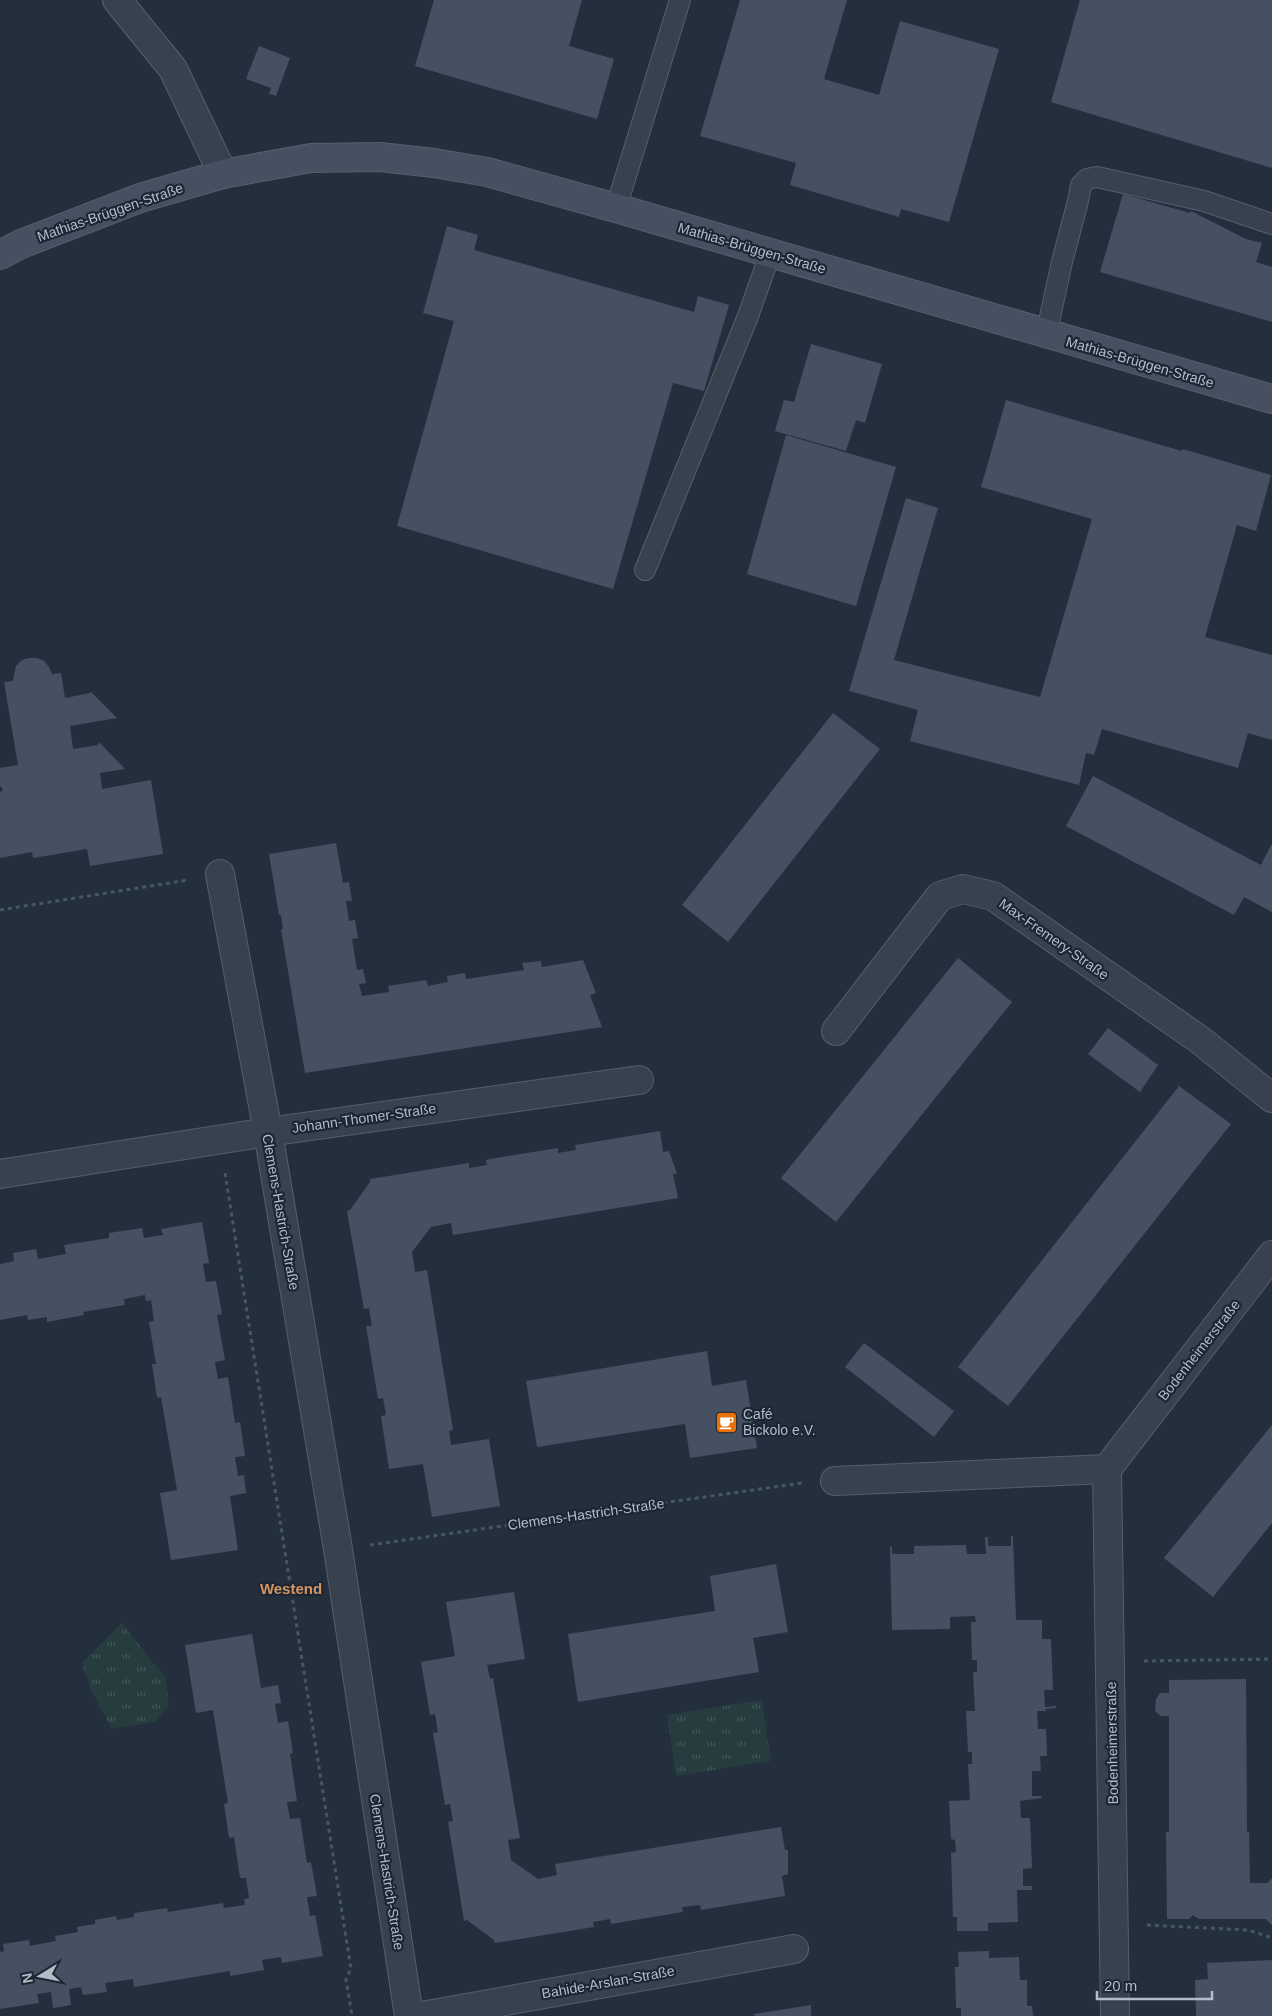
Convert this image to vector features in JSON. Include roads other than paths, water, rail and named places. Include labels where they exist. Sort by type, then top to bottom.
[{"type":"street","points":[[117,0],[173,69],[223,174]]},
{"type":"street","name":"Mathias-Brüggen-Straße","points":[[0,255],[21,244],[140,198],[223,174],[311,158],[380,157],[434,163],[487,172],[616,208],[1272,400]]},
{"type":"street","name":"Clemens-Hastrich-Straße","points":[[220,874],[268,1132],[338,1549],[409,2016]]},
{"type":"street","name":"Max-Fremery-Straße","points":[[836,1031],[940,896],[963,890],[993,896],[1200,1040],[1272,1098]]},
{"type":"street","name":"Johann-Thomer-Straße","points":[[0,1174],[219,1139],[639,1080]]},
{"type":"street","name":"Bodenheimerstraße","points":[[1115,2016],[1107,1469],[1272,1255]]},
{"type":"street","points":[[835,1481],[1107,1469]]},
{"type":"street","name":"Bahide-Arslan-Straße","points":[[422,2016],[794,1949]]},
{"type":"lane","points":[[616,208],[680,0]]},
{"type":"lane","points":[[1046,334],[1078,201],[1080,185],[1087,179],[1097,177],[1204,201],[1272,224]]},
{"type":"lane","points":[[645,570],[748,316],[770,254]]},
{"type":"place","name":"Café Bickolo e.V.","points":[[727,1422]]},
{"type":"district","name":"Westend","points":[[291,1588]]}]
